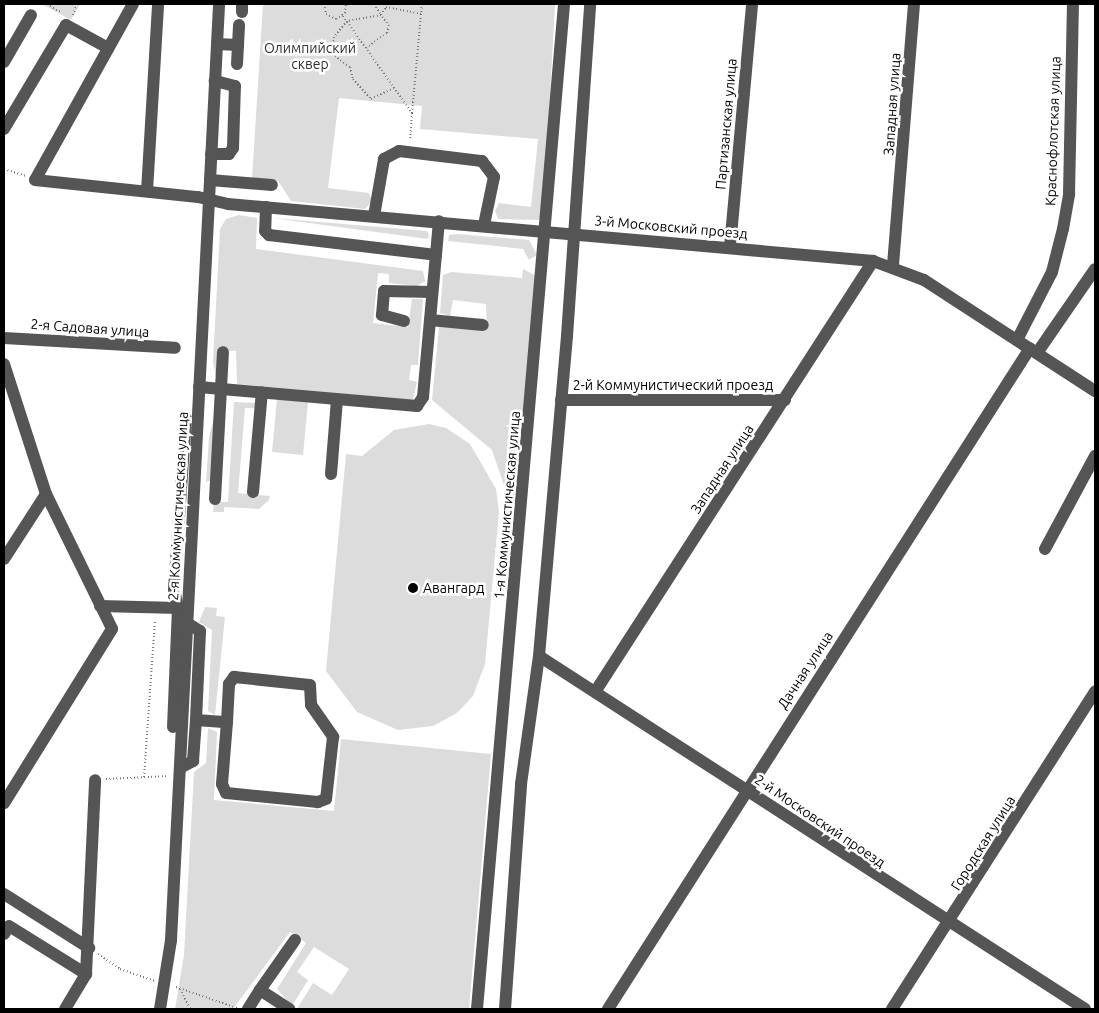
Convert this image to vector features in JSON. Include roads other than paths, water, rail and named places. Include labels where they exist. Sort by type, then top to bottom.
[{"type":"street","points":[[4,129],[66,26],[108,48],[132,4]]},
{"type":"street","points":[[147,191],[158,4]]},
{"type":"street","name":"2-я Коммунистическая улица","points":[[160,1009],[171,940],[176,772],[187,622],[219,4]]},
{"type":"street","name":"1-я Коммунистическая улица","points":[[477,1009],[546,231],[564,4]]},
{"type":"street","points":[[505,1009],[522,775],[539,656],[561,400],[590,4]]},
{"type":"street","name":"Партизанская улица","points":[[730,247],[752,4]]},
{"type":"street","name":"Западная улица","points":[[893,265],[914,4]]},
{"type":"street","name":"Краснофлотская улица","points":[[1018,340],[1052,272],[1063,229],[1069,194],[1073,4]]},
{"type":"street","points":[[237,64],[241,14]]},
{"type":"street","points":[[4,62],[31,15]]},
{"type":"street","points":[[216,44],[238,45]]},
{"type":"street","name":"3-й Московский проезд","points":[[108,48],[35,180],[147,191],[266,207],[873,261],[893,265],[1018,340],[1095,391]]},
{"type":"street","points":[[211,154],[229,154],[233,148],[236,86],[215,81]]},
{"type":"street","points":[[374,216],[384,159],[394,152],[409,152],[468,157],[491,169],[494,177],[484,225]]},
{"type":"street","points":[[210,180],[272,185]]},
{"type":"street","points":[[266,207],[265,231],[269,236],[436,255]]},
{"type":"street","points":[[199,387],[338,400],[419,404],[430,320],[439,221]]},
{"type":"street","name":"Западная улица","points":[[595,692],[873,261]]},
{"type":"street","name":"Дачная улица","points":[[608,1009],[746,790],[1034,350],[1095,269]]},
{"type":"street","points":[[404,321],[382,315],[384,291],[432,292]]},
{"type":"street","points":[[430,320],[484,325]]},
{"type":"street","name":"2-я Садовая улица","points":[[4,338],[175,348]]},
{"type":"street","points":[[215,499],[223,352]]},
{"type":"street","points":[[4,364],[46,494],[112,629],[4,803]]},
{"type":"street","points":[[253,492],[262,392]]},
{"type":"street","points":[[331,474],[338,400]]},
{"type":"street","name":"2-й Коммунистический проезд","points":[[561,400],[785,400]]},
{"type":"street","points":[[176,772],[178,608],[174,589],[186,418]]},
{"type":"street","points":[[1045,549],[1095,456]]},
{"type":"street","points":[[193,494],[216,482]]},
{"type":"street","points":[[4,559],[46,494]]},
{"type":"street","points":[[100,606],[178,608]]},
{"type":"street","points":[[176,772],[193,761],[200,632],[187,622]]},
{"type":"street","name":"2-й Московский проезд","points":[[539,656],[950,925],[1085,1009]]},
{"type":"street","points":[[232,678],[310,685],[311,705],[333,737],[326,798],[318,802],[224,792],[227,722],[232,678]]},
{"type":"street","name":"Городская улица","points":[[892,1009],[950,925],[1095,691]]},
{"type":"street","points":[[196,720],[227,722]]},
{"type":"street","points":[[65,1009],[86,974],[89,948],[94,780]]},
{"type":"street","points":[[4,894],[89,948]]},
{"type":"street","points":[[4,934],[9,926],[86,974]]},
{"type":"street","points":[[248,1009],[295,940]]},
{"type":"street","points":[[260,990],[289,1009]]},
{"type":"place","name":"Авангард","points":[[413,588]]},
{"type":"park label","name":"Олимпийский сквер","points":[[310,56]]}]
